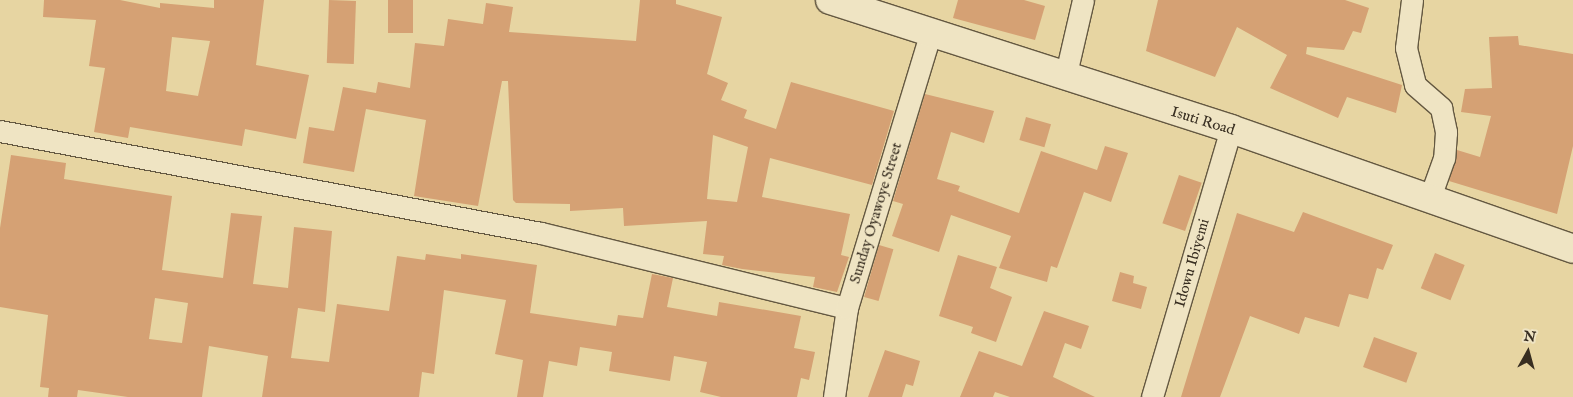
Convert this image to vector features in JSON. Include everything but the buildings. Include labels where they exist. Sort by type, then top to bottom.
[{"type":"street","name":"Isuti Road","points":[[833,0],[1065,78],[1231,129],[1573,249]]},
{"type":"street","points":[[1065,78],[1083,0]]},
{"type":"street","points":[[1412,0],[1406,48],[1415,85],[1441,108],[1446,132],[1444,158],[1429,200]]},
{"type":"street","name":"Sunday Oyawoye Street","points":[[834,397],[847,308],[930,32]]},
{"type":"street","name":"Idowu Ibiyemi","points":[[1152,397],[1231,129]]},
{"type":"street","points":[[0,132],[541,233],[847,308]]}]
